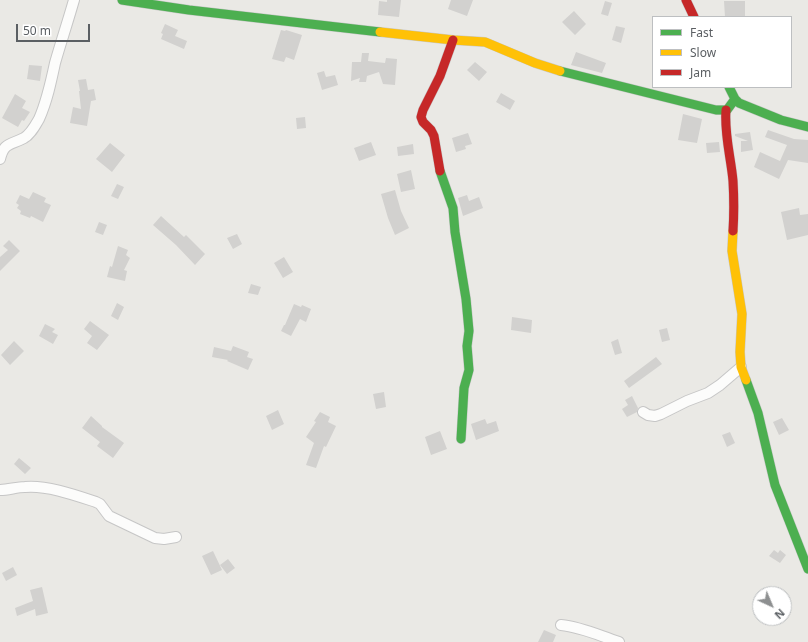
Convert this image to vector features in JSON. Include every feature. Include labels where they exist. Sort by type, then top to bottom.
[{"type":"street","points":[[0,159],[3,149],[29,134],[39,119],[47,98],[74,0]]},
{"type":"street","points":[[122,0],[150,2],[189,10],[453,40],[485,42],[534,63],[560,71],[715,110],[726,110],[731,106],[735,99]]},
{"type":"street","points":[[686,0],[694,16]]},
{"type":"street","points":[[453,40],[440,76],[421,117],[434,136],[441,176],[453,208],[455,232],[467,306],[469,331],[467,346],[469,370],[464,388],[461,439]]},
{"type":"street","points":[[730,88],[735,99],[739,103],[781,120],[808,127]]},
{"type":"street","points":[[726,110],[724,123],[733,182],[734,210],[732,251],[742,314],[740,352],[741,367],[758,413],[775,485],[788,514],[808,569]]},
{"type":"street","points":[[643,412],[648,415],[655,416],[687,400],[708,393],[741,367]]},
{"type":"street","points":[[0,490],[10,490],[25,486],[64,492],[100,504],[109,516],[154,538],[164,539],[176,537]]},
{"type":"street","points":[[561,625],[575,626],[586,629],[605,638],[619,642]]},
{"type":"building","points":[[387,0],[401,0],[399,17],[378,15],[379,1],[387,2]]},
{"type":"building","points":[[451,0],[473,0],[467,16],[448,9]]},
{"type":"building","points":[[605,1],[612,3],[608,16],[601,14]]},
{"type":"building","points":[[724,1],[745,1],[745,16],[725,16]]},
{"type":"building","points":[[574,11],[586,24],[575,35],[562,22]]},
{"type":"building","points":[[165,24],[178,30],[175,36],[187,41],[184,49],[161,39],[163,34],[161,33]]},
{"type":"building","points":[[616,26],[625,28],[621,43],[612,40]]},
{"type":"building","points":[[281,30],[302,35],[294,60],[286,57],[284,62],[272,59]]},
{"type":"building","points":[[576,52],[606,63],[602,73],[571,65]]},
{"type":"building","points":[[362,53],[369,53],[368,61],[385,63],[386,58],[397,59],[395,85],[383,84],[379,72],[367,76],[366,82],[359,82],[360,78],[351,81],[352,62],[361,62]]},
{"type":"building","points":[[475,62],[487,72],[479,81],[467,70]]},
{"type":"building","points":[[29,65],[42,66],[40,81],[27,79]]},
{"type":"building","points":[[324,71],[326,77],[335,75],[338,85],[322,90],[317,73]]},
{"type":"building","points":[[86,79],[88,90],[94,89],[96,100],[91,101],[87,126],[70,123],[73,107],[81,109],[78,80]]},
{"type":"building","points":[[501,93],[515,101],[510,110],[496,102]]},
{"type":"building","points":[[15,94],[26,101],[22,108],[30,112],[24,121],[22,120],[18,127],[2,118]]},
{"type":"building","points":[[683,114],[702,119],[697,143],[678,140]]},
{"type":"building","points":[[305,117],[306,128],[297,129],[296,118]]},
{"type":"building","points":[[768,130],[794,139],[808,140],[808,163],[788,160],[779,179],[754,167],[760,152],[780,161],[787,145],[765,137]]},
{"type":"building","points":[[750,132],[753,150],[741,152],[741,141],[748,141],[735,136],[735,134]]},
{"type":"building","points":[[468,133],[472,144],[465,146],[466,149],[456,152],[452,138]]},
{"type":"building","points":[[371,142],[376,155],[359,161],[354,148]]},
{"type":"building","points":[[719,142],[720,152],[707,153],[706,143]]},
{"type":"building","points":[[110,143],[125,155],[112,172],[96,159]]},
{"type":"building","points":[[413,144],[414,154],[398,156],[397,147]]},
{"type":"building","points":[[411,170],[415,189],[401,192],[397,174]]},
{"type":"building","points":[[117,184],[124,187],[118,199],[111,196]]},
{"type":"building","points":[[395,190],[401,211],[409,228],[395,235],[381,194]]},
{"type":"building","points":[[33,192],[46,198],[44,202],[51,205],[43,222],[31,216],[30,218],[20,214],[21,211],[17,208],[19,205],[16,203],[20,195],[29,199]]},
{"type":"building","points":[[467,195],[469,201],[479,197],[483,208],[463,216],[458,198]]},
{"type":"building","points":[[799,208],[800,215],[808,214],[808,235],[787,240],[781,212]]},
{"type":"building","points":[[161,216],[184,237],[186,235],[205,254],[195,265],[176,245],[153,225]]},
{"type":"building","points":[[99,222],[107,225],[103,235],[95,232]]},
{"type":"building","points":[[237,234],[242,244],[233,249],[227,238]]},
{"type":"building","points":[[9,240],[20,251],[0,271],[0,257],[8,250],[3,246]]},
{"type":"building","points":[[118,246],[128,250],[126,255],[130,258],[124,270],[127,271],[125,281],[107,277],[110,266],[112,267]]},
{"type":"building","points":[[284,257],[293,272],[283,278],[274,263]]},
{"type":"building","points":[[251,284],[261,287],[258,295],[248,293]]},
{"type":"building","points":[[117,303],[124,307],[118,320],[111,316]]},
{"type":"building","points":[[294,304],[301,307],[302,305],[311,309],[306,322],[300,319],[291,336],[281,331]]},
{"type":"building","points":[[512,317],[532,320],[531,333],[511,330]]},
{"type":"building","points":[[90,321],[109,335],[97,350],[87,343],[92,336],[84,329]]},
{"type":"building","points":[[45,324],[55,329],[52,332],[58,335],[53,344],[39,336]]},
{"type":"building","points":[[667,328],[670,340],[662,342],[659,330]]},
{"type":"building","points":[[618,339],[622,353],[615,355],[611,342]]},
{"type":"building","points":[[14,341],[24,351],[10,365],[1,355]]},
{"type":"building","points":[[233,346],[249,352],[247,357],[253,359],[248,370],[227,361],[228,360],[212,357],[214,347],[231,351]]},
{"type":"building","points":[[656,357],[662,364],[629,388],[624,381]]},
{"type":"building","points":[[384,392],[386,407],[376,409],[373,394]]},
{"type":"building","points":[[632,396],[638,408],[637,412],[627,417],[622,409],[628,405],[625,400]]},
{"type":"building","points":[[278,410],[284,424],[272,430],[266,416]]},
{"type":"building","points":[[320,412],[330,417],[328,422],[336,426],[326,447],[324,446],[316,468],[306,465],[314,443],[306,437],[316,422],[314,421]]},
{"type":"building","points":[[91,416],[102,427],[124,443],[113,458],[97,446],[100,442],[82,428]]},
{"type":"building","points":[[782,418],[789,430],[779,435],[773,422]]},
{"type":"building","points":[[485,419],[487,424],[496,421],[499,431],[476,440],[471,424]]},
{"type":"building","points":[[440,431],[447,449],[431,455],[425,437]]},
{"type":"building","points":[[730,432],[735,443],[727,447],[722,435]]},
{"type":"building","points":[[19,458],[31,468],[25,474],[14,464]]},
{"type":"building","points":[[774,550],[778,553],[780,550],[786,555],[780,563],[769,556]]},
{"type":"building","points":[[213,551],[222,570],[211,575],[202,556]]},
{"type":"building","points":[[228,559],[235,568],[227,574],[220,565]]},
{"type":"building","points":[[13,567],[17,575],[6,581],[2,573]]},
{"type":"building","points":[[42,587],[48,613],[36,616],[35,609],[17,616],[15,608],[33,601],[30,590]]},
{"type":"building","points":[[544,630],[556,635],[553,642],[538,642]]},
{"type":"traffic: fast","points":[[122,0],[189,10],[380,32]]},
{"type":"traffic: fast","points":[[560,71],[716,110],[727,110],[735,99]]},
{"type":"traffic: fast","points":[[730,88],[735,99],[739,103],[781,120],[808,127]]},
{"type":"traffic: fast","points":[[440,171],[453,208],[469,331],[467,346],[469,370],[464,388],[461,439]]},
{"type":"traffic: fast","points":[[746,380],[758,413],[775,485],[808,569]]},
{"type":"traffic: slow","points":[[380,32],[485,42],[535,63],[560,71]]},
{"type":"traffic: slow","points":[[733,231],[732,251],[742,314],[740,352],[741,367],[746,380]]},
{"type":"traffic: jam","points":[[686,0],[694,16]]},
{"type":"traffic: jam","points":[[440,171],[434,136],[421,117],[440,76],[453,40]]},
{"type":"traffic: jam","points":[[726,110],[727,137],[733,181],[733,231]]}]
